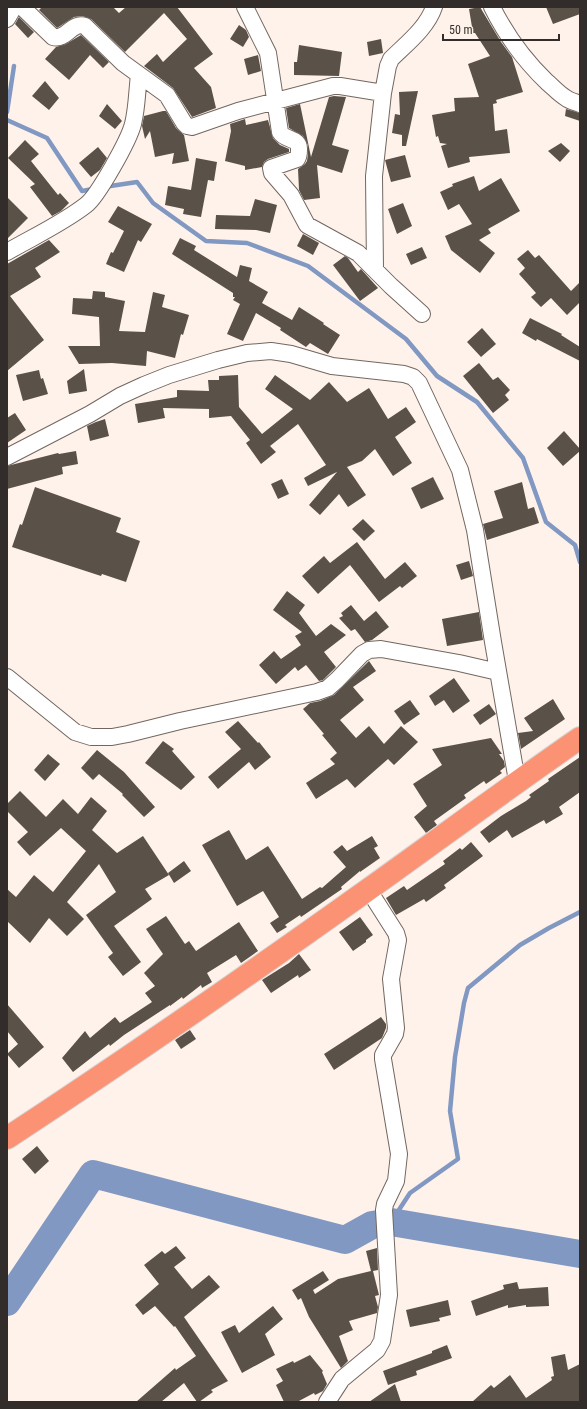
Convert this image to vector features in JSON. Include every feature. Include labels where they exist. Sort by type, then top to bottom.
[{"type":"highway","points":[[7,1138],[205,1005],[517,781],[580,738]]},
{"type":"street","points":[[7,19],[14,7]]},
{"type":"street","points":[[22,7],[53,37],[62,37],[76,26],[85,26],[123,62],[167,95],[187,126],[192,127],[238,111],[333,86],[383,93]]},
{"type":"street","points":[[246,7],[268,53],[281,135],[297,142],[300,146],[297,159],[271,168],[272,173],[291,195],[307,225],[358,254],[422,314]]},
{"type":"street","points":[[375,269],[374,176],[383,93],[388,66],[391,59],[431,17],[434,7]]},
{"type":"street","points":[[492,7],[521,54],[533,68],[560,94],[567,99],[580,104]]},
{"type":"street","points":[[7,252],[70,216],[93,198],[114,164],[133,125],[139,75]]},
{"type":"street","points":[[7,457],[90,414],[120,396],[144,385],[168,375],[218,360],[247,354],[271,351],[291,354],[332,366],[404,374],[413,377],[419,384],[460,470],[475,530],[517,781]]},
{"type":"street","points":[[7,677],[75,732],[91,736],[112,737],[317,692],[328,688],[362,654],[369,650],[381,649],[459,663],[498,672]]},
{"type":"street","points":[[327,1402],[342,1379],[377,1350],[382,1341],[388,1295],[384,1240],[384,1210],[385,1204],[396,1181],[398,1154],[383,1055],[395,1034],[396,1028],[391,979],[398,940],[396,933],[368,889]]},
{"type":"building","points":[[42,7],[113,7],[119,13],[126,7],[177,7],[213,54],[194,68],[211,87],[216,108],[192,117],[173,88],[144,66],[157,54],[163,62],[187,39],[164,13],[125,52],[91,19],[82,16],[74,17],[57,28],[39,10]]},
{"type":"building","points":[[480,7],[512,57],[523,92],[496,100],[497,103],[493,104],[495,131],[507,129],[510,153],[469,157],[470,162],[448,168],[441,146],[447,144],[440,143],[438,136],[436,137],[432,115],[455,111],[454,98],[479,97],[468,64],[490,56],[475,33],[473,33],[469,9]]},
{"type":"building","points":[[546,7],[580,7],[580,14],[553,24]]},
{"type":"building","points":[[19,17],[34,32],[28,38],[15,24]]},
{"type":"building","points":[[239,25],[246,30],[249,37],[243,47],[230,39]]},
{"type":"building","points":[[81,35],[109,62],[103,68],[90,55],[69,80],[45,59],[56,47],[66,44]]},
{"type":"building","points":[[381,39],[383,53],[369,56],[367,42]]},
{"type":"building","points":[[299,45],[342,52],[339,76],[294,75],[294,62],[297,62]]},
{"type":"building","points":[[258,55],[261,71],[248,75],[244,59]]},
{"type":"building","points":[[45,81],[59,98],[49,110],[32,96]]},
{"type":"building","points":[[418,91],[406,146],[402,146],[402,135],[392,133],[395,114],[400,115],[399,92]]},
{"type":"building","points":[[329,97],[346,97],[332,145],[349,150],[342,173],[317,165],[320,198],[304,200],[299,190],[298,169],[307,161],[308,145],[303,136],[289,128],[286,108],[300,104],[311,157]]},
{"type":"building","points":[[107,104],[122,121],[115,129],[99,116]]},
{"type":"building","points":[[566,109],[580,113],[580,121],[565,116]]},
{"type":"building","points":[[166,111],[176,128],[184,135],[189,161],[172,164],[174,153],[155,157],[150,131],[145,139],[142,126],[144,116]]},
{"type":"building","points":[[245,119],[246,125],[268,120],[273,138],[280,145],[289,149],[289,152],[268,159],[264,162],[262,167],[245,170],[245,166],[225,161],[231,131],[230,124]]},
{"type":"building","points":[[25,140],[39,154],[31,161],[58,195],[60,193],[69,203],[61,211],[52,216],[30,187],[35,184],[8,158]]},
{"type":"building","points":[[561,143],[570,151],[560,162],[548,151]]},
{"type":"building","points":[[98,147],[107,158],[100,170],[91,177],[79,163]]},
{"type":"building","points":[[405,155],[411,177],[391,182],[385,160]]},
{"type":"building","points":[[196,158],[217,162],[214,181],[208,180],[201,217],[183,214],[184,209],[165,205],[168,186],[191,190]]},
{"type":"building","points":[[474,176],[479,191],[501,178],[520,211],[488,229],[491,233],[479,240],[495,253],[480,273],[451,250],[445,236],[472,224],[459,204],[448,210],[440,192],[453,186],[452,184]]},
{"type":"building","points":[[7,197],[28,218],[7,239]]},
{"type":"building","points":[[255,199],[277,205],[270,233],[256,230],[215,229],[216,215],[250,216]]},
{"type":"building","points":[[403,203],[412,226],[397,234],[388,209]]},
{"type":"building","points":[[118,206],[152,224],[141,242],[138,240],[124,272],[106,264],[111,252],[113,253],[124,231],[108,222]]},
{"type":"building","points":[[303,234],[319,243],[313,255],[297,246]]},
{"type":"building","points":[[180,238],[196,246],[194,250],[237,277],[240,265],[252,268],[249,281],[268,292],[262,303],[292,320],[299,307],[340,335],[328,354],[310,343],[306,347],[280,330],[281,328],[256,313],[243,341],[227,334],[240,304],[233,300],[235,297],[233,297],[233,293],[172,254]]},
{"type":"building","points":[[49,240],[60,252],[35,268],[41,277],[10,296],[44,340],[7,371],[7,264]]},
{"type":"building","points":[[422,247],[427,258],[411,265],[406,254]]},
{"type":"building","points":[[528,250],[535,258],[539,255],[571,291],[580,282],[580,302],[567,315],[551,298],[541,307],[531,297],[536,293],[519,274],[525,268],[517,259]]},
{"type":"building","points":[[345,256],[358,272],[361,269],[378,288],[360,301],[333,265]]},
{"type":"building","points":[[93,291],[105,292],[105,297],[125,301],[119,331],[145,332],[153,292],[165,295],[162,307],[189,315],[183,335],[181,334],[175,358],[147,351],[146,366],[112,363],[79,364],[68,346],[100,346],[99,317],[72,314],[73,298],[92,299]]},
{"type":"building","points":[[530,318],[562,334],[561,335],[580,347],[580,361],[522,333]]},
{"type":"building","points":[[482,328],[496,344],[481,357],[467,342]]},
{"type":"building","points":[[479,363],[493,380],[498,377],[510,390],[505,395],[509,400],[493,413],[463,376]]},
{"type":"building","points":[[84,369],[87,391],[69,394],[67,381]]},
{"type":"building","points":[[39,370],[41,379],[43,378],[48,394],[23,401],[16,375]]},
{"type":"building","points":[[238,375],[239,408],[262,434],[293,409],[265,389],[275,375],[310,400],[329,382],[347,402],[369,388],[388,419],[406,407],[416,422],[395,437],[412,463],[393,476],[375,449],[362,461],[347,467],[366,495],[348,507],[339,494],[320,515],[309,505],[337,472],[308,486],[304,478],[326,465],[298,424],[270,446],[276,452],[261,464],[246,443],[250,440],[231,416],[209,418],[209,409],[163,408],[165,418],[138,423],[135,404],[177,397],[177,390],[209,391],[208,380],[219,380],[219,376]]},
{"type":"building","points":[[15,413],[26,430],[7,443],[7,418]]},
{"type":"building","points":[[105,419],[109,436],[90,441],[87,426]]},
{"type":"building","points":[[564,431],[580,449],[580,451],[563,466],[547,448]]},
{"type":"building","points":[[76,451],[78,464],[62,467],[63,474],[7,489],[7,466],[58,453]]},
{"type":"building","points":[[433,477],[444,499],[421,509],[411,488]]},
{"type":"building","points":[[282,479],[289,494],[278,499],[271,484]]},
{"type":"building","points":[[522,482],[528,509],[534,507],[539,523],[487,540],[483,524],[503,518],[494,491]]},
{"type":"building","points":[[35,487],[121,518],[116,532],[140,541],[126,582],[102,574],[101,576],[12,547],[20,524],[22,525]]},
{"type":"building","points":[[363,519],[375,531],[364,541],[352,529]]},
{"type":"building","points":[[357,542],[385,579],[405,562],[417,576],[402,588],[400,586],[379,602],[350,565],[318,594],[302,576],[324,556],[330,563]]},
{"type":"building","points":[[469,561],[473,576],[461,580],[456,565]]},
{"type":"building","points":[[287,591],[305,605],[299,613],[316,636],[331,624],[346,635],[324,652],[336,667],[323,680],[319,681],[306,665],[298,671],[295,667],[276,684],[259,665],[274,651],[281,659],[301,645],[295,636],[302,632],[273,610]]},
{"type":"building","points":[[351,605],[364,621],[376,611],[389,627],[372,640],[365,642],[355,629],[351,631],[339,618],[343,616],[341,613]]},
{"type":"building","points":[[479,612],[483,640],[447,646],[442,619]]},
{"type":"building","points":[[369,661],[376,671],[353,687],[364,700],[340,720],[356,738],[369,726],[384,744],[401,726],[418,742],[394,765],[388,759],[355,788],[347,779],[316,799],[306,783],[335,764],[330,759],[337,753],[322,735],[324,734],[303,709],[310,703],[320,701],[334,695]]},
{"type":"building","points":[[454,678],[470,701],[453,713],[444,700],[435,706],[429,696]]},
{"type":"building","points":[[553,699],[565,719],[521,749],[518,733],[533,731],[524,718]]},
{"type":"building","points":[[410,700],[420,714],[404,725],[394,711]]},
{"type":"building","points":[[489,704],[496,714],[480,725],[473,715]]},
{"type":"building","points":[[238,721],[258,743],[259,742],[271,757],[255,770],[249,762],[218,789],[208,777],[241,749],[225,732]]},
{"type":"building","points":[[491,738],[502,754],[499,754],[504,761],[505,767],[500,771],[502,773],[486,784],[484,781],[464,795],[466,798],[434,821],[437,825],[426,833],[414,817],[427,806],[413,784],[442,765],[432,749]]},
{"type":"building","points":[[163,741],[174,749],[172,751],[195,777],[181,790],[145,763]]},
{"type":"building","points":[[97,750],[124,772],[155,807],[144,817],[122,795],[123,794],[99,774],[93,780],[81,768]]},
{"type":"building","points":[[48,754],[60,764],[45,781],[34,770]]},
{"type":"building","points":[[580,757],[580,792],[559,807],[563,814],[546,824],[544,820],[512,838],[507,830],[489,843],[480,832],[501,816],[526,801],[531,797],[529,795],[549,781],[548,779]]},
{"type":"building","points":[[20,791],[46,817],[63,799],[78,814],[91,797],[107,811],[92,830],[117,853],[143,836],[169,875],[145,889],[152,899],[114,926],[141,962],[123,976],[108,957],[113,953],[86,915],[116,892],[99,864],[67,902],[84,919],[67,936],[49,918],[30,943],[7,921],[7,889],[16,897],[34,875],[53,892],[86,851],[61,828],[30,856],[17,842],[28,832],[7,811],[7,804]]},
{"type":"building","points":[[229,830],[246,860],[268,846],[302,899],[320,887],[322,888],[346,867],[333,852],[342,845],[347,851],[372,836],[378,846],[374,848],[380,858],[360,871],[341,887],[342,889],[301,917],[300,915],[285,925],[287,927],[277,933],[270,923],[279,917],[263,891],[237,906],[202,845]]},
{"type":"building","points":[[471,842],[483,856],[444,885],[446,888],[426,902],[424,899],[396,915],[386,898],[404,886],[407,890],[445,864],[443,861],[460,848],[462,850]]},
{"type":"building","points":[[184,861],[191,871],[174,883],[168,873]]},
{"type":"building","points":[[166,916],[185,944],[189,941],[196,951],[239,922],[258,951],[241,963],[236,955],[207,973],[212,982],[202,988],[201,985],[183,999],[182,997],[124,1035],[110,1046],[109,1044],[73,1072],[62,1058],[85,1031],[90,1038],[115,1017],[120,1023],[152,1002],[145,993],[155,986],[144,973],[163,954],[146,929]]},
{"type":"building","points":[[360,917],[373,935],[353,951],[339,932]]},
{"type":"building","points":[[299,954],[311,970],[299,978],[298,975],[271,993],[262,980],[289,963]]},
{"type":"building","points":[[7,1004],[44,1047],[19,1068],[7,1054],[18,1044],[7,1031]]},
{"type":"building","points":[[381,1017],[386,1024],[382,1038],[334,1070],[324,1054]]},
{"type":"building","points":[[190,1030],[196,1039],[181,1049],[175,1040]]},
{"type":"building","points":[[37,1146],[49,1161],[35,1174],[22,1159]]},
{"type":"building","points":[[176,1246],[186,1258],[174,1267],[192,1289],[209,1275],[220,1287],[184,1317],[228,1381],[211,1390],[213,1392],[199,1402],[197,1402],[184,1383],[161,1402],[136,1402],[175,1368],[176,1370],[196,1356],[175,1326],[174,1327],[155,1306],[143,1315],[135,1305],[159,1284],[144,1265],[162,1251],[165,1254]]},
{"type":"building","points":[[377,1248],[378,1270],[373,1271],[379,1295],[375,1296],[378,1307],[377,1313],[349,1321],[353,1330],[339,1336],[348,1361],[341,1368],[309,1317],[301,1298],[298,1300],[292,1290],[323,1271],[329,1280],[313,1290],[315,1294],[338,1279],[371,1271],[366,1251]]},
{"type":"building","points":[[517,1282],[519,1289],[548,1287],[549,1306],[526,1307],[526,1305],[508,1308],[508,1305],[476,1316],[471,1301],[504,1289],[503,1285]]},
{"type":"building","points":[[448,1300],[451,1315],[439,1318],[440,1321],[410,1327],[406,1310]]},
{"type":"building","points":[[273,1306],[283,1319],[265,1334],[275,1355],[242,1373],[221,1332],[235,1325],[239,1333]]},
{"type":"building","points":[[447,1345],[452,1358],[416,1371],[417,1375],[388,1385],[383,1371],[432,1353],[432,1351]]},
{"type":"building","points":[[565,1354],[568,1370],[580,1364],[580,1402],[472,1402],[491,1385],[494,1388],[510,1375],[526,1398],[552,1380],[551,1377],[554,1376],[551,1357]]},
{"type":"building","points":[[310,1355],[323,1371],[322,1372],[327,1384],[323,1391],[315,1395],[314,1393],[297,1402],[284,1402],[276,1385],[283,1381],[276,1369],[293,1361],[294,1363]]},
{"type":"building","points":[[395,1384],[401,1402],[369,1402]]},
{"type":"waterway","points":[[7,112],[14,66]]},
{"type":"waterway","points":[[7,120],[47,138],[82,191],[93,189]]},
{"type":"waterway","points":[[104,187],[137,182],[153,203],[206,241],[247,243],[308,266],[406,339],[437,376],[477,402],[523,458],[546,522],[575,545],[580,562]]},
{"type":"waterway","points":[[391,1222],[410,1193],[458,1159],[450,1111],[455,1057],[468,988],[520,945],[580,912]]},
{"type":"waterway","points":[[7,1302],[93,1174],[345,1240],[372,1225],[391,1222],[580,1254]]}]
